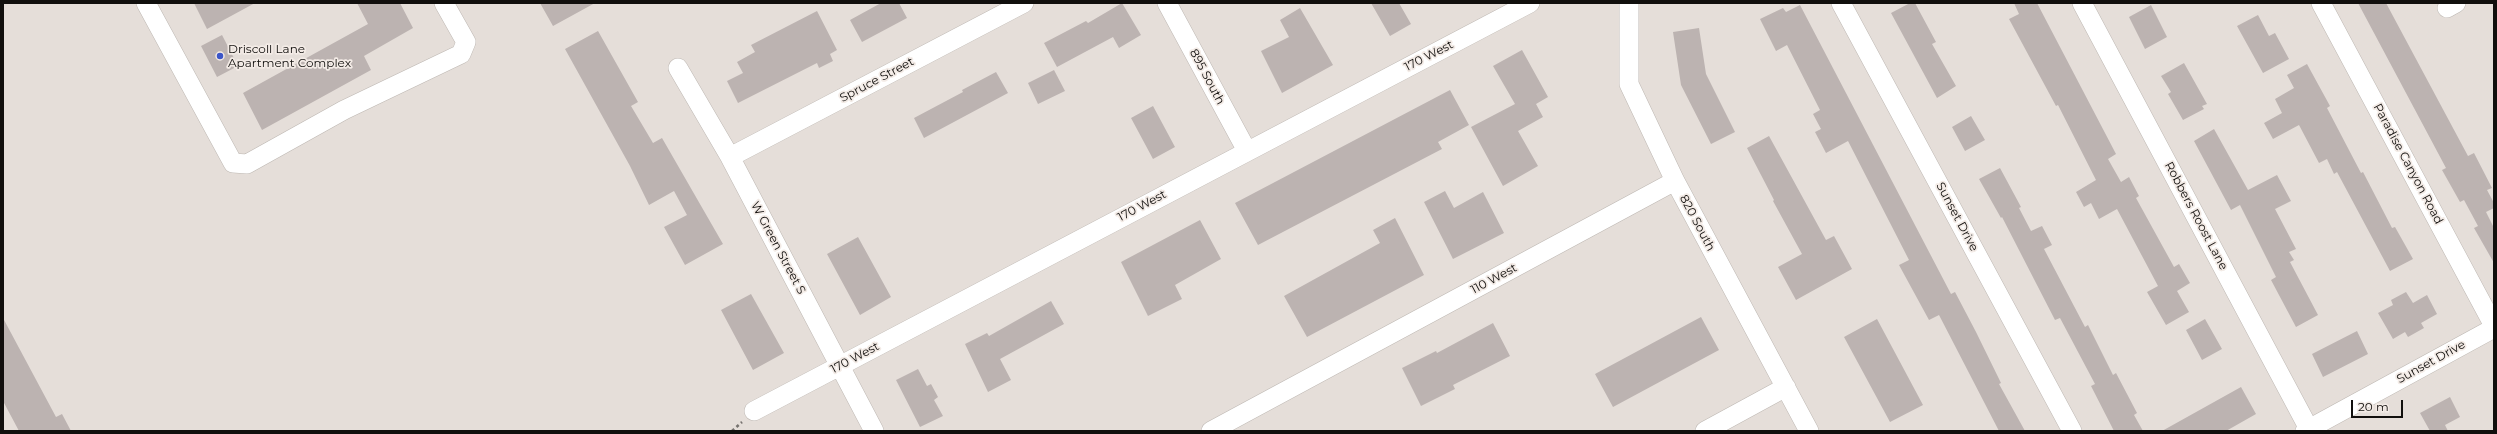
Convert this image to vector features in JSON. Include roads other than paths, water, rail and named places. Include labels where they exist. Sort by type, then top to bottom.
[{"type":"street","points":[[146,3],[233,163],[247,164],[344,110],[461,54],[466,42],[444,3]]},
{"type":"street","name":"Spruce Street","points":[[730,157],[1024,3]]},
{"type":"street","name":"895 South","points":[[1167,3],[1247,150]]},
{"type":"street","name":"170 West","points":[[754,411],[1247,150],[1530,3]]},
{"type":"street","name":"820 South","points":[[1629,3],[1629,84],[1675,181],[1809,431]]},
{"type":"street","name":"Sunset Drive","points":[[1841,3],[2072,431]]},
{"type":"street","name":"Robbers Roost Lane","points":[[2082,3],[2307,430]]},
{"type":"street","name":"Paradise Canyon Road","points":[[2321,3],[2494,327]]},
{"type":"street","name":"W Green Street S","points":[[678,68],[730,157],[874,431]]},
{"type":"street","name":"110 West","points":[[1211,431],[1675,181]]},
{"type":"street","name":"Sunset Drive","points":[[2307,430],[2494,327]]},
{"type":"street","points":[[1705,431],[1786,387]]},
{"type":"place","name":"Driscoll Lane Apartment Complex","points":[[220,56]]}]
